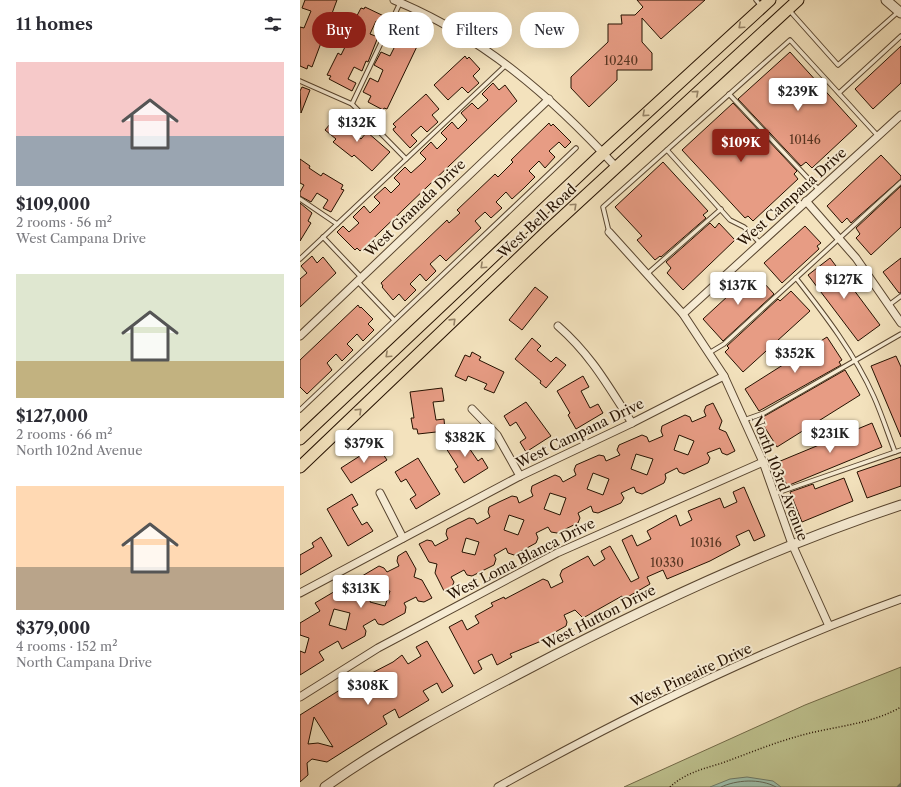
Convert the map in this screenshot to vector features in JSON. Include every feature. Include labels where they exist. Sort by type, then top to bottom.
[{"type":"main road","name":"West Bell Road","points":[[300,467],[616,167],[798,0]]},
{"type":"main road","name":"West Bell Road","points":[[300,439],[763,2]]},
{"type":"street","points":[[886,0],[900,12]]},
{"type":"street","points":[[397,1],[429,15],[482,47],[506,64],[567,115],[616,167]]},
{"type":"street","name":"West Granada Drive","points":[[300,336],[549,99]]},
{"type":"street","name":"West Campana Drive","points":[[683,314],[901,115]]},
{"type":"street","points":[[806,201],[856,258],[901,323]]},
{"type":"street","name":"North 103rd Avenue","points":[[609,232],[683,314],[724,376],[763,462],[792,544],[829,626]]},
{"type":"street","points":[[558,326],[574,341],[594,364],[632,423]]},
{"type":"street","name":"West Campana Drive","points":[[300,593],[520,476],[632,423],[724,376]]},
{"type":"street","points":[[472,409],[497,435],[520,476]]},
{"type":"street","name":"West Loma Blanca Drive","points":[[300,697],[378,648],[557,553],[763,462]]},
{"type":"street","points":[[380,493],[403,538]]},
{"type":"street","name":"West Hutton Drive","points":[[325,787],[370,757],[419,728],[602,630],[679,592],[792,544],[901,504]]},
{"type":"street","name":"West Pineaire Drive","points":[[498,787],[671,696],[829,626],[901,599]]},
{"type":"lane","points":[[352,104],[397,1]]},
{"type":"lane","points":[[788,9],[838,65],[900,12]]},
{"type":"lane","points":[[839,93],[901,36]]},
{"type":"lane","points":[[609,232],[603,207],[790,40],[878,136]]},
{"type":"lane","points":[[300,259],[506,64]]},
{"type":"lane","points":[[300,81],[352,104],[406,159]]},
{"type":"lane","points":[[729,94],[819,190]]},
{"type":"lane","points":[[300,410],[576,148]]},
{"type":"lane","points":[[667,150],[730,220],[744,227],[760,243]]},
{"type":"lane","points":[[708,353],[724,344],[901,182]]},
{"type":"lane","points":[[300,199],[337,224]]},
{"type":"lane","points":[[647,274],[721,209]]},
{"type":"lane","points":[[323,237],[394,320]]},
{"type":"lane","points":[[796,278],[819,308],[854,361],[874,396],[895,452]]},
{"type":"lane","points":[[889,305],[901,296]]},
{"type":"lane","points":[[744,420],[764,413],[901,334]]},
{"type":"lane","points":[[774,494],[901,450]]},
{"type":"path","points":[[670,787],[687,774],[800,735],[842,727],[882,716],[901,707]]},
{"type":"shaded area","points":[[901,667],[901,787],[624,787],[805,705]]},
{"type":"water","points":[[747,777],[773,781],[781,787],[710,787],[730,779]]},
{"type":"building","points":[[305,0],[337,0],[333,12],[312,12],[312,48],[319,48],[312,67],[308,65],[307,69],[300,66],[300,27],[304,28],[311,11],[302,8]]},
{"type":"building","points":[[637,0],[705,0],[661,39],[642,18],[642,42],[652,53],[652,70],[617,70],[617,80],[589,107],[571,88],[571,77],[608,42],[608,24],[622,24],[621,15],[635,15],[643,7]]},
{"type":"building","points":[[365,7],[375,12],[374,12],[374,25],[370,34],[374,36],[374,47],[368,62],[366,61],[362,71],[354,67],[348,79],[356,83],[352,91],[329,79],[331,76],[327,75],[338,53],[341,55],[344,48],[366,48],[366,12],[359,12],[361,8],[364,9]]},
{"type":"building","points":[[901,46],[901,83],[873,109],[855,89]]},
{"type":"building","points":[[394,48],[416,48],[387,109],[384,108],[383,110],[368,102],[371,96],[363,92],[370,78],[378,82],[383,70],[374,65],[381,52],[390,56]]},
{"type":"building","points":[[790,52],[857,126],[812,168],[806,162],[801,166],[738,99]]},
{"type":"building","points":[[465,56],[467,59],[469,57],[480,69],[473,76],[479,83],[468,93],[462,87],[448,100],[434,85]]},
{"type":"building","points":[[493,83],[499,90],[505,85],[517,101],[360,251],[357,248],[355,250],[337,232],[343,226],[349,232],[359,223],[353,217],[364,206],[370,213],[380,203],[374,197],[385,187],[391,193],[400,184],[394,178],[405,167],[411,173],[421,164],[426,159],[420,153],[431,142],[437,149],[447,139],[441,133],[452,122],[458,129],[467,120],[461,113],[472,103],[478,109],[488,100],[482,94]]},
{"type":"building","points":[[302,87],[310,90],[301,113],[300,91]]},
{"type":"building","points":[[426,94],[439,109],[432,115],[438,122],[427,132],[421,126],[411,135],[417,141],[410,148],[394,131],[393,129],[396,127],[393,124]]},
{"type":"building","points":[[733,103],[797,171],[794,174],[798,179],[753,221],[748,216],[745,218],[682,150]]},
{"type":"building","points":[[345,114],[357,123],[351,130],[361,139],[367,132],[390,152],[372,171],[354,155],[352,157],[333,142],[336,139],[325,130],[336,117],[339,120]]},
{"type":"building","points":[[549,123],[551,126],[553,124],[571,142],[565,148],[559,142],[549,151],[555,157],[545,168],[539,161],[529,171],[535,177],[512,199],[506,192],[496,202],[502,208],[491,218],[485,212],[475,221],[481,228],[446,261],[440,255],[430,264],[436,271],[426,281],[420,274],[410,284],[416,290],[405,301],[399,294],[393,300],[382,287],[383,286],[381,283],[447,220],[449,223],[460,213],[457,210],[495,174],[498,177],[513,162],[511,160]]},
{"type":"building","points":[[881,155],[901,176],[901,179],[851,223],[847,218],[842,223],[827,206]]},
{"type":"building","points":[[300,159],[310,166],[309,168],[321,176],[323,173],[343,185],[341,189],[344,190],[331,212],[323,208],[328,200],[317,193],[311,202],[300,196],[300,192],[304,185],[300,183]]},
{"type":"building","points":[[663,162],[708,211],[703,215],[706,218],[661,257],[660,256],[655,260],[637,240],[642,236],[615,207]]},
{"type":"building","points":[[901,186],[901,227],[871,255],[856,238],[860,234],[856,228]]},
{"type":"building","points":[[300,203],[312,213],[308,221],[311,223],[300,241]]},
{"type":"building","points":[[710,223],[715,228],[719,223],[735,240],[683,290],[667,273],[671,268],[666,262]]},
{"type":"building","points":[[805,226],[821,243],[817,246],[819,249],[782,283],[764,263]]},
{"type":"building","points":[[312,256],[317,263],[323,257],[336,273],[300,307],[300,279],[307,273],[301,266]]},
{"type":"building","points":[[830,258],[880,325],[858,341],[808,275]]},
{"type":"building","points":[[901,258],[901,293],[899,293],[883,272]]},
{"type":"building","points":[[754,272],[774,294],[723,341],[703,319]]},
{"type":"building","points":[[535,287],[548,297],[522,330],[509,320]]},
{"type":"building","points":[[791,291],[810,311],[743,372],[725,352],[729,348],[727,346],[778,299],[780,301]]},
{"type":"building","points":[[358,305],[373,319],[368,324],[374,330],[363,341],[357,334],[347,344],[353,350],[342,361],[336,354],[327,363],[332,370],[307,394],[300,387],[300,360]]},
{"type":"building","points":[[827,337],[842,360],[839,362],[841,365],[759,411],[745,389]]},
{"type":"building","points":[[532,338],[541,346],[537,350],[551,362],[556,357],[566,365],[546,388],[540,383],[541,381],[515,359]]},
{"type":"building","points":[[472,352],[481,357],[479,360],[504,372],[494,393],[484,389],[487,384],[468,376],[466,381],[455,376],[465,355],[470,357]]},
{"type":"building","points":[[896,356],[901,367],[901,437],[871,366]]},
{"type":"building","points":[[845,370],[860,395],[777,447],[762,423],[765,421],[763,417]]},
{"type":"building","points":[[583,376],[589,387],[581,391],[590,408],[598,404],[603,413],[576,429],[568,415],[570,413],[557,391]]},
{"type":"building","points":[[442,388],[444,401],[433,402],[436,420],[444,419],[445,431],[418,434],[417,429],[413,429],[411,418],[414,418],[410,392]]},
{"type":"building","points":[[526,402],[551,436],[526,452],[520,442],[526,438],[516,422],[510,426],[504,416]]},
{"type":"building","points":[[713,403],[722,421],[719,429],[726,432],[735,451],[727,455],[722,453],[720,448],[707,453],[710,458],[708,463],[684,474],[679,472],[677,468],[665,474],[666,478],[664,483],[642,494],[636,492],[634,487],[621,493],[624,498],[621,503],[598,513],[593,512],[591,506],[578,513],[580,518],[578,523],[557,533],[551,532],[548,527],[536,533],[538,538],[536,543],[514,555],[508,553],[506,548],[494,555],[496,559],[494,565],[472,576],[467,575],[464,570],[451,577],[454,582],[452,587],[444,591],[435,573],[437,564],[429,562],[419,544],[427,540],[432,541],[435,546],[448,539],[446,534],[447,529],[469,518],[474,519],[477,524],[490,517],[488,512],[489,507],[512,496],[517,497],[519,503],[533,496],[531,491],[532,486],[555,475],[560,477],[563,482],[576,475],[574,470],[576,465],[599,455],[604,456],[606,461],[620,455],[617,450],[619,445],[642,435],[647,437],[649,442],[663,436],[661,431],[662,426],[685,415],[690,417],[692,422],[706,416],[704,411],[706,406]],"holes":[[[679,435],[694,441],[688,455],[674,450]],[[636,454],[653,459],[647,475],[631,469]],[[593,473],[609,479],[603,495],[587,489]],[[550,493],[566,498],[560,515],[544,509]],[[509,515],[524,520],[518,535],[504,530]],[[466,538],[479,542],[475,555],[462,552]]]},
{"type":"building","points":[[872,423],[882,447],[787,486],[778,462]]},
{"type":"building","points":[[466,431],[472,441],[467,445],[478,461],[482,458],[488,468],[464,483],[455,469],[458,467],[444,445]]},
{"type":"building","points":[[377,445],[387,460],[351,483],[341,468]]},
{"type":"building","points":[[901,457],[901,486],[867,498],[857,472]]},
{"type":"building","points":[[418,458],[440,494],[416,509],[410,499],[416,495],[406,479],[401,482],[395,472]]},
{"type":"building","points":[[844,478],[853,501],[802,522],[790,492],[813,484],[815,489]]},
{"type":"building","points":[[744,487],[765,536],[754,541],[749,530],[736,536],[740,545],[710,561],[667,579],[663,570],[647,577],[650,584],[624,599],[622,596],[583,618],[575,610],[564,615],[567,622],[566,626],[550,635],[551,637],[510,654],[512,657],[497,665],[492,654],[478,661],[482,669],[474,674],[449,627],[462,620],[467,630],[479,623],[475,616],[493,606],[491,603],[504,597],[505,599],[543,579],[548,581],[551,588],[563,582],[560,575],[562,570],[588,556],[594,566],[605,559],[601,551],[610,546],[631,582],[639,578],[622,540],[632,535],[637,546],[651,539],[647,531],[676,515],[680,526],[692,520],[688,511],[720,498],[724,508],[737,502],[733,492]]},
{"type":"building","points":[[352,494],[358,505],[352,508],[362,525],[367,522],[373,531],[348,546],[327,509]]},
{"type":"building","points":[[321,537],[332,556],[300,575],[300,555],[314,547],[312,543]]},
{"type":"building","points":[[406,551],[416,569],[414,577],[422,580],[432,598],[424,602],[418,601],[416,597],[404,603],[406,607],[405,613],[383,625],[378,624],[375,619],[363,626],[366,631],[365,636],[342,649],[338,641],[319,652],[324,660],[300,675],[300,651],[305,653],[309,638],[300,635],[300,623],[320,611],[315,603],[337,590],[343,591],[346,596],[358,589],[355,584],[357,579],[379,566],[384,568],[387,572],[399,566],[397,561],[398,556]],"holes":[[[374,587],[390,591],[385,606],[370,602]],[[334,609],[350,613],[346,630],[329,625]]]},
{"type":"building","points":[[427,641],[453,686],[442,693],[437,683],[423,691],[429,700],[399,718],[395,709],[383,716],[387,724],[327,762],[312,759],[307,763],[308,775],[300,782],[300,715],[343,688],[393,662],[402,655],[408,664],[421,656],[416,647]],"holes":[[[314,717],[333,747],[318,743],[308,744]]]},
{"type":"waterway","points":[[898,787],[901,784]]}]
